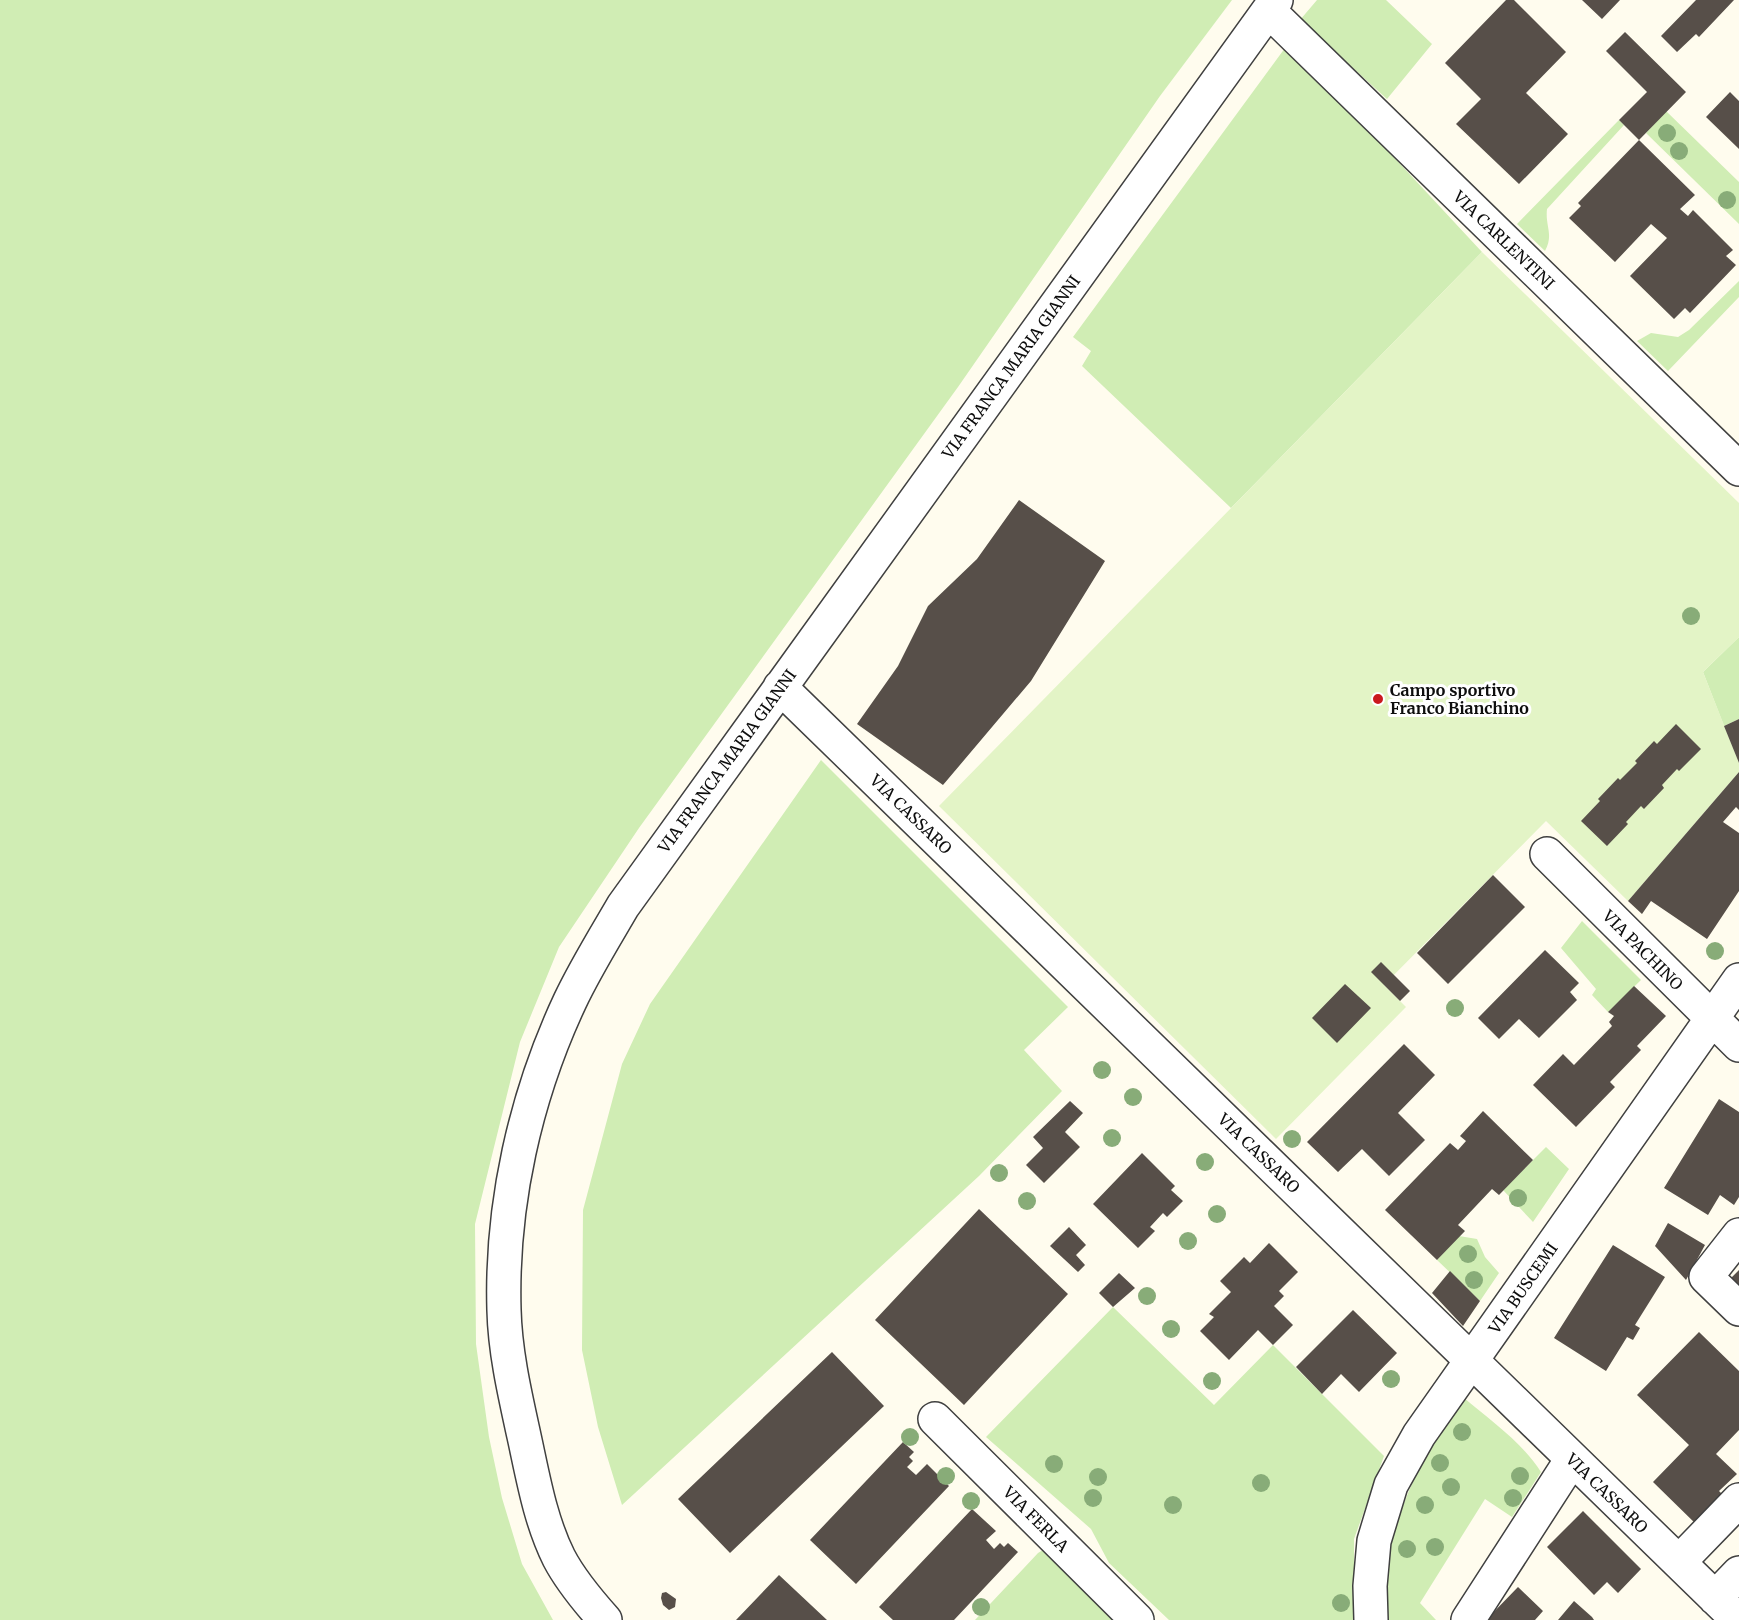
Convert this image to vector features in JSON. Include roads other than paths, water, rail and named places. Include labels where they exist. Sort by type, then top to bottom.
[{"type":"street","name":"VIA CARLENTINI","points":[[1272,6],[1739,470]]},
{"type":"street","name":"VIA FRANCA MARIA GIANNI","points":[[605,1620],[581,1592],[560,1559],[546,1529],[511,1376],[504,1312],[505,1252],[510,1197],[542,1069],[570,1002],[623,906],[1272,6]]},
{"type":"street","name":"VIA CASSARO","points":[[780,687],[1738,1620]]},
{"type":"street","name":"VIA PACHINO","points":[[1547,854],[1739,1045]]},
{"type":"street","name":"VIA BUSCEMI","points":[[1371,1620],[1370,1586],[1374,1541],[1390,1485],[1419,1435],[1739,980]]},
{"type":"street","points":[[1739,1235],[1706,1277],[1739,1309]]},
{"type":"street","name":"VIA FERLA","points":[[935,1419],[1137,1620]]},
{"type":"street","points":[[1468,1620],[1572,1459]]},
{"type":"street","points":[[1679,1562],[1739,1500]]},
{"type":"street","points":[[1715,1598],[1739,1573]]},
{"type":"place","name":"Campo sportivo Franco Bianchino","points":[[1378,699]]}]
